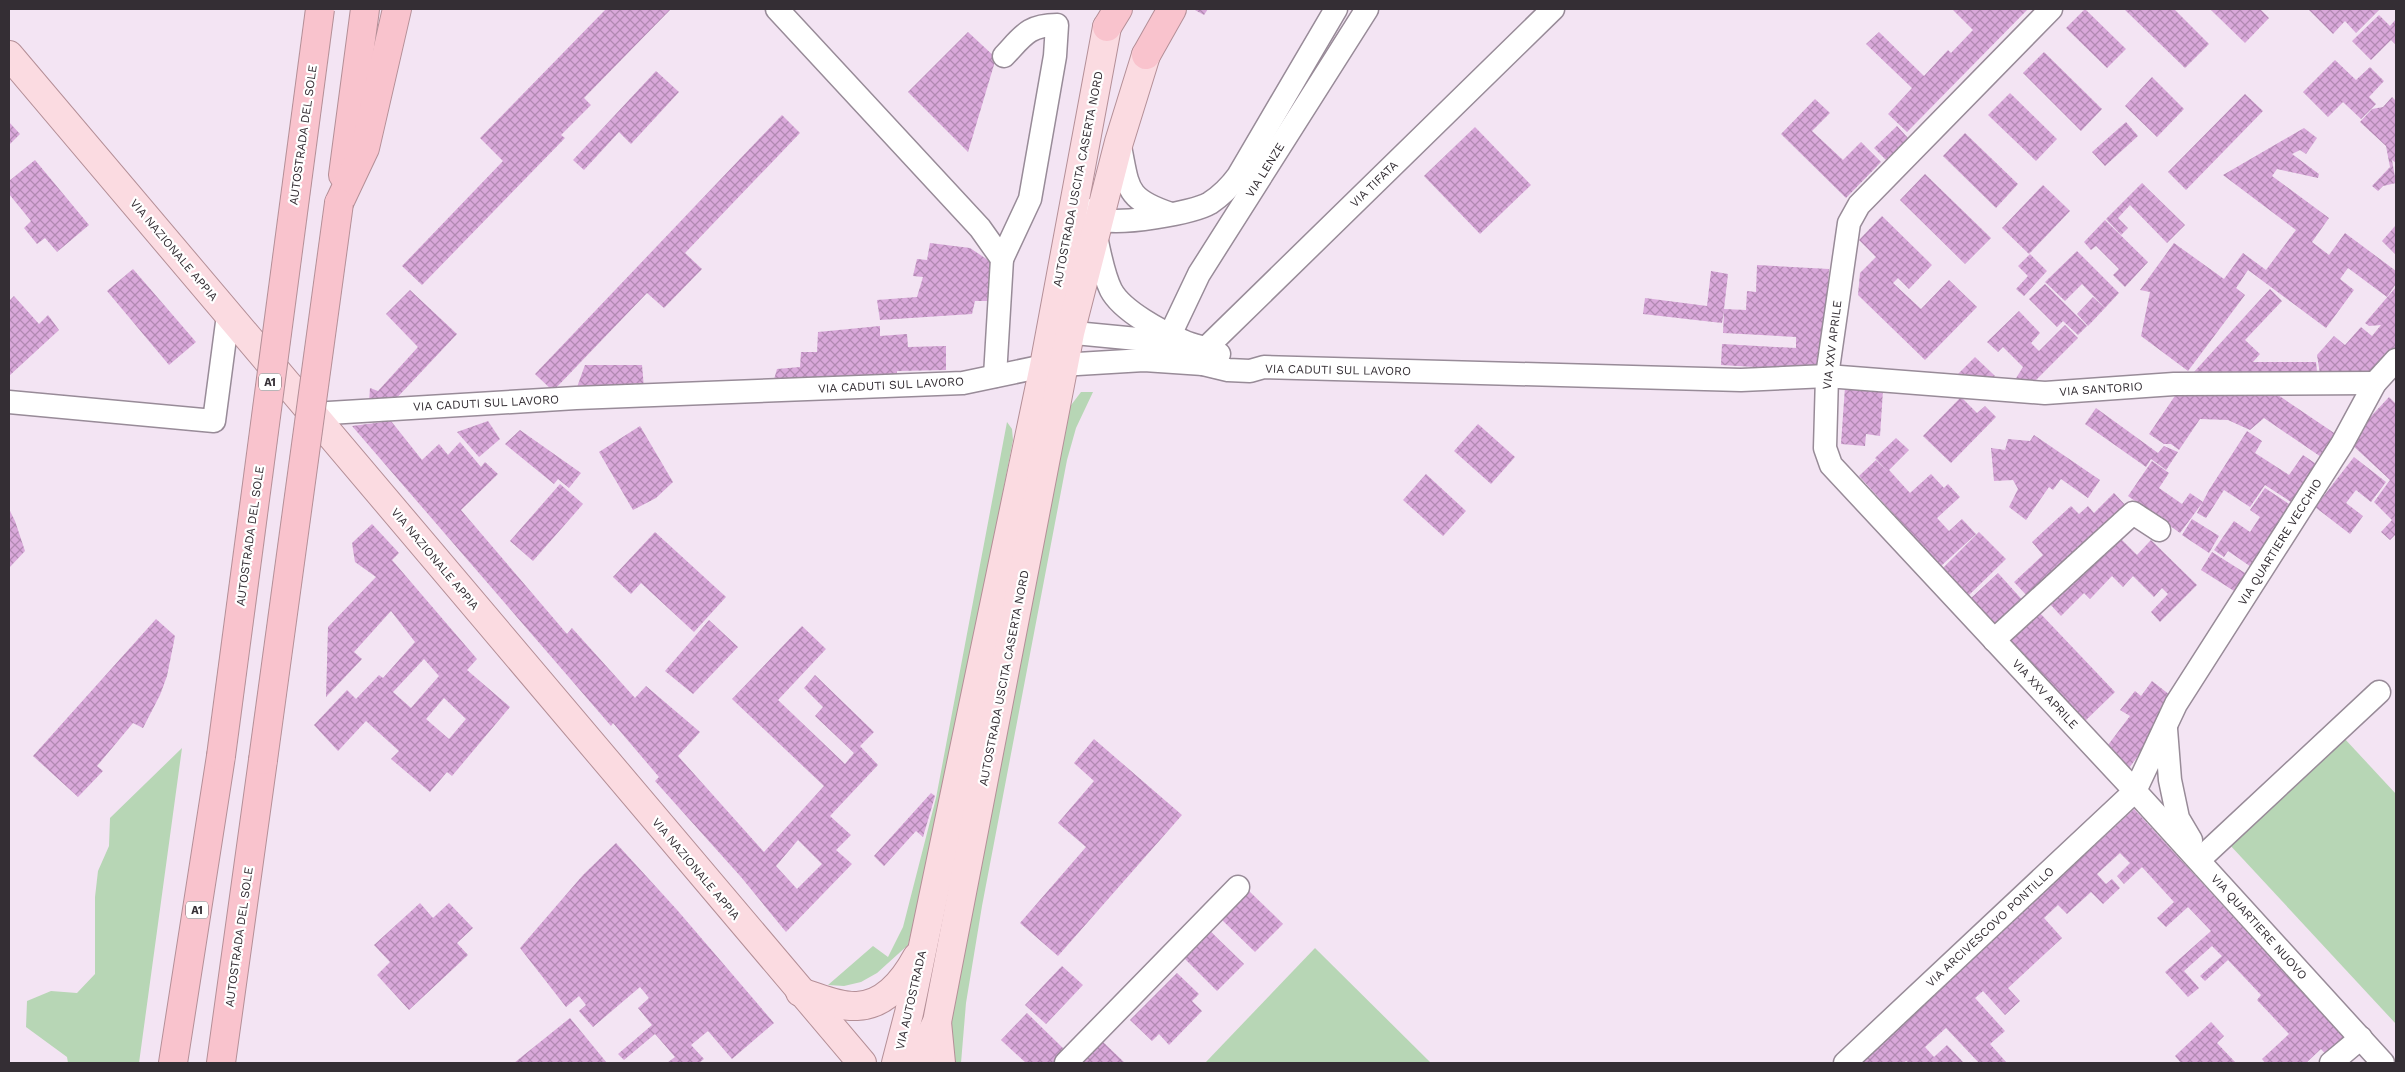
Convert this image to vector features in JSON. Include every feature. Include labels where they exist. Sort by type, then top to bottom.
[{"type":"highway","name":"AUTOSTRADA DEL SOLE","points":[[173,1063],[220,756],[320,9]]},
{"type":"highway","name":"AUTOSTRADA DEL SOLE","points":[[221,1063],[365,9]]},
{"type":"highway","points":[[339,203],[365,148],[397,9]]},
{"type":"highway","points":[[1146,55],[1162,9]]},
{"type":"highway","points":[[1146,55],[1168,9]]},
{"type":"highway","points":[[1146,55],[1172,9]]},
{"type":"main road","name":"AUTOSTRADA USCITA CASERTA NORD","points":[[937,1022],[1063,348],[1069,224],[1109,11]]},
{"type":"main road","name":"VIA NAZIONALE APPIA","points":[[9,55],[862,1063]]},
{"type":"main road","name":"AUTOSTRADA USCITA CASERTA NORD","points":[[924,943],[1063,348],[1098,229],[1119,142],[1146,55]]},
{"type":"main road","name":"VIA AUTOSTRADA","points":[[800,992],[842,1005],[857,1006],[884,998],[909,972],[924,943]]},
{"type":"main road","name":"VIA AUTOSTRADA","points":[[896,1063],[924,943]]},
{"type":"main road","name":"VIA AUTOSTRADA","points":[[916,1063],[937,1022]]},
{"type":"main road","points":[[937,1022],[941,1063]]},
{"type":"street","points":[[777,9],[980,228],[1002,259]]},
{"type":"street","points":[[1109,11],[1117,44],[1083,200],[1098,229],[1129,220],[1193,211],[1210,203],[1227,191],[1238,176],[1336,9]]},
{"type":"street","name":"VIA LENZE","points":[[1192,347],[1199,274],[1367,9]]},
{"type":"street","name":"VIA TIFATA","points":[[1192,347],[1553,9]]},
{"type":"street","name":"VIA XXV APRILE","points":[[2051,9],[1859,205],[1849,223],[1827,376],[1825,448],[1831,465],[2135,791]]},
{"type":"street","points":[[995,376],[1002,259],[1030,198],[1055,56],[1057,25],[1040,25],[1025,34],[1004,56]]},
{"type":"street","points":[[1119,142],[1130,188],[1135,198],[1150,207],[1172,214]]},
{"type":"street","name":"AUTOSTRADA USCITA CASERTA NORD","points":[[1098,229],[1112,291],[1126,307],[1192,347]]},
{"type":"street","points":[[9,402],[214,421],[228,315]]},
{"type":"street","name":"VIA CADUTI SUL LAVORO","points":[[312,414],[576,398],[963,383],[995,376],[1063,348],[1145,350],[1192,347],[1228,370],[1250,371],[1264,367],[1741,380],[1827,376]]},
{"type":"street","points":[[1063,348],[1145,350]]},
{"type":"street","name":"VIA QUARTIERE VECCHIO","points":[[2135,791],[2176,704],[2342,444],[2375,383],[2396,360]]},
{"type":"street","name":"VIA SANTORIO","points":[[1827,376],[2045,393],[2174,384],[2375,383]]},
{"type":"street","points":[[1994,640],[2133,513],[2159,530]]},
{"type":"street","points":[[2206,865],[2379,692]]},
{"type":"street","name":"VIA QUARTIERE VECCHIO","points":[[2166,726],[2170,780],[2178,818],[2206,865]]},
{"type":"street","name":"VIA QUARTIERE NUOVO","points":[[2135,791],[2206,865],[2383,1063]]},
{"type":"street","name":"VIA ARCIVESCOVO PONTILLO","points":[[1844,1063],[2135,791]]},
{"type":"street","points":[[1066,1063],[1238,886]]},
{"type":"street","points":[[2331,1063],[2361,1038]]},
{"type":"green space","points":[[1081,392],[1093,392],[1076,428],[1067,460],[982,906],[966,1003],[961,1063],[949,1063],[949,1019],[1062,417]]},
{"type":"green space","points":[[1007,422],[1012,429],[1013,440],[943,802],[908,945],[877,973],[861,982],[844,986],[828,985],[873,946],[888,957],[903,927],[936,798]]},
{"type":"green space","points":[[2344,738],[2396,794],[2396,1024],[2229,844]]},
{"type":"green space","points":[[182,748],[139,1063],[68,1063],[67,1057],[26,1027],[27,1001],[51,991],[77,993],[95,974],[95,897],[98,871],[109,846],[110,818]]},
{"type":"green space","points":[[1315,948],[1431,1063],[1205,1063]]},
{"type":"building","points":[[606,9],[670,10],[584,98],[591,105],[561,135],[565,138],[422,285],[402,266],[503,161],[480,138]]},
{"type":"building","points":[[1193,9],[1208,9],[1204,15]]},
{"type":"building","points":[[1952,9],[2028,9],[1907,132],[1888,114],[1912,88],[1866,44],[1879,32],[1924,76],[1948,50],[1951,53],[1973,30]]},
{"type":"building","points":[[2085,9],[2126,49],[2107,68],[2066,28]]},
{"type":"building","points":[[2124,9],[2174,9],[2209,44],[2185,68]]},
{"type":"building","points":[[2210,9],[2260,9],[2269,18],[2245,43]]},
{"type":"building","points":[[2308,9],[2380,9],[2356,33],[2345,21],[2333,34]]},
{"type":"building","points":[[2379,15],[2390,26],[2396,19],[2396,45],[2391,40],[2371,60],[2352,41]]},
{"type":"building","points":[[968,32],[996,58],[968,152],[908,92]]},
{"type":"building","points":[[2044,52],[2102,109],[2081,131],[2023,73]]},
{"type":"building","points":[[2335,60],[2356,80],[2370,67],[2384,81],[2369,97],[2376,104],[2361,119],[2343,102],[2328,117],[2303,92]]},
{"type":"building","points":[[656,71],[679,92],[631,144],[619,132],[584,170],[573,160]]},
{"type":"building","points":[[2152,77],[2184,109],[2157,137],[2125,106]]},
{"type":"building","points":[[2010,93],[2057,139],[2036,161],[1988,115]]},
{"type":"building","points":[[2245,94],[2263,111],[2186,190],[2168,172]]},
{"type":"building","points":[[2392,97],[2396,101],[2396,163],[2392,160],[2396,183],[2383,186],[2378,191],[2372,186],[2390,167],[2386,146],[2360,122],[2372,109],[2383,107]]},
{"type":"building","points":[[1815,99],[1830,113],[1812,131],[1843,160],[1861,142],[1881,162],[1846,198],[1781,134]]},
{"type":"building","points":[[782,115],[800,133],[685,253],[702,269],[664,308],[647,293],[553,391],[535,374]]},
{"type":"building","points":[[9,122],[20,134],[9,145]]},
{"type":"building","points":[[2126,122],[2138,136],[2105,166],[2092,152]]},
{"type":"building","points":[[1897,126],[1908,138],[1886,160],[1874,148]]},
{"type":"building","points":[[1475,127],[1531,185],[1480,234],[1424,176]]},
{"type":"building","points":[[2304,128],[2317,138],[2306,154],[2300,150],[2292,154],[2319,174],[2318,178],[2277,169],[2272,176],[2329,218],[2312,242],[2329,255],[2345,233],[2396,271],[2396,284],[2387,297],[2348,268],[2340,279],[2354,290],[2326,328],[2248,270],[2236,288],[2245,295],[2188,371],[2141,336],[2150,292],[2140,290],[2174,243],[2224,279],[2243,253],[2266,270],[2296,230],[2223,175]]},
{"type":"building","points":[[1965,133],[2018,184],[1996,208],[1943,156]]},
{"type":"building","points":[[35,160],[89,225],[57,252],[45,238],[37,244],[24,228],[31,221],[9,194],[9,181]]},
{"type":"building","points":[[1925,174],[1991,238],[1965,264],[1900,200]]},
{"type":"building","points":[[2142,183],[2185,225],[2167,243],[2130,205],[2118,218],[2128,228],[2121,235],[2106,219]]},
{"type":"building","points":[[2043,185],[2070,211],[2029,254],[2002,228]]},
{"type":"building","points":[[1882,216],[1932,265],[1909,289],[1898,278],[1893,283],[1921,309],[1949,280],[1977,307],[1925,360],[1858,295],[1860,273],[1876,257],[1859,240]]},
{"type":"building","points":[[2105,220],[2148,262],[2125,287],[2113,275],[2119,269],[2096,246],[2091,250],[2084,242]]},
{"type":"building","points":[[2396,225],[2396,255],[2382,241]]},
{"type":"building","points":[[930,243],[970,248],[991,262],[989,301],[975,301],[972,314],[880,320],[877,300],[917,297],[923,277],[913,276],[917,259],[927,260]]},
{"type":"building","points":[[2077,251],[2119,293],[2105,308],[2082,284],[2065,301],[2045,282]]},
{"type":"building","points":[[2030,254],[2047,271],[2024,296],[2016,289],[2028,276],[2018,266]]},
{"type":"building","points":[[1757,265],[1829,269],[1824,371],[1721,365],[1722,344],[1796,348],[1796,337],[1723,333],[1724,311],[1722,323],[1643,314],[1645,298],[1707,306],[1711,271],[1728,274],[1724,309],[1746,310],[1747,291],[1756,292]]},
{"type":"building","points":[[133,269],[196,342],[169,365],[107,291]]},
{"type":"building","points":[[2045,284],[2087,326],[2078,335],[2063,321],[2057,327],[2029,299]]},
{"type":"building","points":[[2396,287],[2396,352],[2374,378],[2321,380],[2317,355],[2334,336],[2345,345],[2361,327],[2372,336],[2381,325],[2369,326],[2365,323]]},
{"type":"building","points":[[2270,289],[2282,301],[2245,340],[2260,354],[2253,362],[2316,362],[2318,381],[2193,373]]},
{"type":"building","points":[[410,290],[457,334],[391,404],[369,402],[370,388],[378,391],[418,347],[386,314]]},
{"type":"building","points":[[14,296],[39,324],[48,315],[59,330],[9,376],[9,301]]},
{"type":"building","points":[[2093,297],[2105,308],[2088,326],[2077,314]]},
{"type":"building","points":[[2019,311],[2040,333],[2031,343],[2039,351],[2065,325],[2078,338],[2029,387],[2013,383],[2023,367],[2003,347],[1998,352],[1987,342]]},
{"type":"building","points":[[880,326],[880,336],[907,334],[908,347],[946,346],[946,370],[897,371],[897,376],[773,383],[777,369],[800,367],[801,352],[817,352],[818,332]]},
{"type":"building","points":[[1975,357],[1995,376],[1983,388],[1950,382]]},
{"type":"building","points":[[585,365],[642,365],[644,388],[576,390]]},
{"type":"building","points":[[1845,387],[1883,390],[1880,436],[1866,434],[1865,446],[1841,444]]},
{"type":"building","points":[[2179,390],[2278,395],[2343,439],[2327,461],[2264,418],[2250,430],[2228,420],[2200,419],[2179,450],[2171,444],[2164,444],[2149,434]]},
{"type":"building","points":[[1961,397],[1977,413],[1985,406],[1996,417],[1951,463],[1923,436]]},
{"type":"building","points":[[2389,397],[2396,404],[2396,534],[2390,540],[2381,532],[2392,520],[2374,502],[2390,480],[2348,441]]},
{"type":"building","points":[[2096,408],[2158,453],[2164,446],[2178,452],[2166,470],[2151,459],[2146,467],[2085,424]]},
{"type":"building","points":[[391,421],[422,460],[439,444],[448,455],[460,442],[481,467],[485,462],[498,474],[461,510],[567,634],[572,628],[635,698],[646,686],[700,732],[678,756],[764,852],[824,786],[732,699],[802,626],[826,649],[778,700],[845,764],[854,753],[815,716],[823,707],[804,688],[815,675],[874,732],[860,746],[878,765],[830,816],[851,835],[836,850],[852,864],[786,932],[741,877],[655,781],[659,777],[613,723],[611,726],[352,426]],"holes":[[[798,840],[822,864],[797,889],[776,866]]]},
{"type":"building","points":[[488,421],[500,439],[479,457],[457,432]]},
{"type":"building","points":[[1478,424],[1515,457],[1491,484],[1454,451]]},
{"type":"building","points":[[640,426],[673,482],[656,498],[633,510],[599,452]]},
{"type":"building","points":[[520,430],[581,473],[569,488],[558,479],[554,484],[505,444]]},
{"type":"building","points":[[2247,431],[2262,441],[2255,453],[2289,475],[2303,455],[2325,470],[2300,508],[2265,485],[2250,507],[2224,490],[2206,518],[2197,513],[2209,490]]},
{"type":"building","points":[[2034,435],[2100,480],[2088,498],[2061,479],[2053,490],[2049,487],[2026,520],[2009,507],[2018,489],[2013,480],[1994,481],[1991,448],[2005,450],[2008,439],[2030,441]]},
{"type":"building","points":[[1896,438],[1909,450],[1889,470],[1910,493],[1931,474],[1944,488],[1948,484],[1960,497],[1937,518],[1949,531],[1962,519],[1976,534],[1941,566],[1859,476],[1876,460],[1888,472],[1875,458]]},
{"type":"building","points":[[2354,457],[2386,482],[2371,502],[2356,490],[2346,503],[2363,516],[2350,534],[2315,507]]},
{"type":"building","points":[[2152,461],[2169,473],[2159,488],[2182,504],[2190,493],[2203,502],[2180,533],[2128,496]]},
{"type":"building","points":[[1426,474],[1466,511],[1443,536],[1403,500]]},
{"type":"building","points":[[560,484],[583,504],[533,561],[510,541]]},
{"type":"building","points":[[2265,488],[2298,510],[2257,571],[2228,551],[2224,557],[2214,550],[2234,521],[2250,532],[2260,517],[2250,510]]},
{"type":"building","points":[[2114,493],[2129,509],[2031,600],[2014,582],[2043,555],[2032,542],[2071,506],[2079,514],[2088,506],[2094,513]]},
{"type":"building","points":[[9,509],[25,551],[9,568]]},
{"type":"building","points":[[2192,519],[2219,536],[2209,553],[2182,535]]},
{"type":"building","points":[[372,524],[399,553],[392,560],[477,659],[467,670],[510,707],[452,776],[447,772],[430,792],[391,759],[399,751],[366,721],[338,751],[314,725],[347,690],[356,699],[379,675],[383,678],[415,642],[391,611],[354,652],[362,659],[326,697],[328,627],[376,577],[355,562],[352,543]],"holes":[[[424,659],[439,676],[411,708],[393,692]],[[444,698],[466,719],[449,739],[426,719]]]},
{"type":"building","points":[[655,532],[726,597],[694,632],[641,583],[631,594],[613,577]]},
{"type":"building","points":[[1979,532],[2006,559],[1969,595],[1942,569]]},
{"type":"building","points":[[2116,534],[2137,555],[2151,540],[2197,585],[2160,622],[2151,612],[2168,594],[2162,588],[2154,597],[2133,576],[2123,587],[2112,576],[2090,599],[2084,593],[2061,616],[2049,603]]},
{"type":"building","points":[[2212,552],[2253,578],[2242,596],[2201,570]]},
{"type":"building","points":[[1998,573],[2026,604],[1998,629],[1970,599]]},
{"type":"building","points":[[2037,610],[2115,692],[2084,722],[2006,640]]},
{"type":"building","points":[[156,619],[175,636],[167,676],[160,695],[143,728],[133,723],[97,766],[103,771],[78,797],[33,756]]},
{"type":"building","points":[[709,620],[738,647],[693,694],[665,671]]},
{"type":"building","points":[[2152,681],[2179,702],[2129,768],[2105,749],[2130,716],[2120,710],[2135,691],[2141,696]]},
{"type":"building","points":[[1094,739],[1182,815],[1058,956],[1020,923],[1086,847],[1058,823],[1094,781],[1074,763]]},
{"type":"building","points":[[931,793],[935,796],[923,837],[916,831],[884,866],[874,856]]},
{"type":"building","points":[[2134,809],[2349,1043],[2330,1059],[2321,1049],[2306,1063],[2265,1063],[2262,1059],[2289,1034],[2257,1000],[2261,995],[2228,960],[2205,981],[2200,976],[2222,956],[2212,946],[2184,971],[2199,988],[2188,997],[2165,972],[2211,931],[2188,907],[2166,927],[2157,918],[2174,902],[2142,867],[2124,884],[2117,876],[2130,863],[2120,853],[2097,874],[2106,884],[2112,879],[2120,888],[2103,904],[2091,892],[2067,914],[2058,905],[2044,918],[2062,938],[2008,988],[2020,1001],[2005,1015],[1983,991],[1975,998],[2005,1031],[1990,1044],[2007,1063],[1979,1063],[1946,1028],[1925,1047],[1934,1057],[1947,1045],[1964,1063],[1909,1063],[1906,1061],[1904,1063],[1860,1063]]},
{"type":"building","points":[[616,843],[678,911],[774,1023],[732,1059],[708,1031],[691,1045],[704,1059],[699,1063],[667,1063],[675,1057],[655,1034],[624,1060],[618,1054],[652,1025],[638,1008],[649,998],[640,987],[593,1027],[579,1011],[586,1005],[579,996],[566,1007],[520,948],[583,875]]},
{"type":"building","points":[[1248,890],[1283,924],[1255,952],[1220,918]]},
{"type":"building","points":[[420,903],[433,918],[449,903],[473,928],[457,943],[468,955],[409,1010],[377,975],[390,962],[374,945]]},
{"type":"building","points":[[1208,929],[1244,964],[1217,991],[1181,955]]},
{"type":"building","points":[[1062,966],[1083,985],[1046,1024],[1025,1005]]},
{"type":"building","points":[[1177,973],[1199,994],[1192,1001],[1202,1011],[1169,1045],[1159,1034],[1152,1041],[1130,1020]]},
{"type":"building","points":[[1027,1013],[1066,1051],[1054,1063],[1026,1063],[1001,1040]]},
{"type":"building","points":[[570,1018],[607,1063],[514,1063]]},
{"type":"building","points":[[2211,1022],[2224,1036],[2217,1043],[2236,1063],[2181,1063],[2175,1056]]},
{"type":"building","points":[[1103,1042],[1125,1063],[1083,1063]]}]
